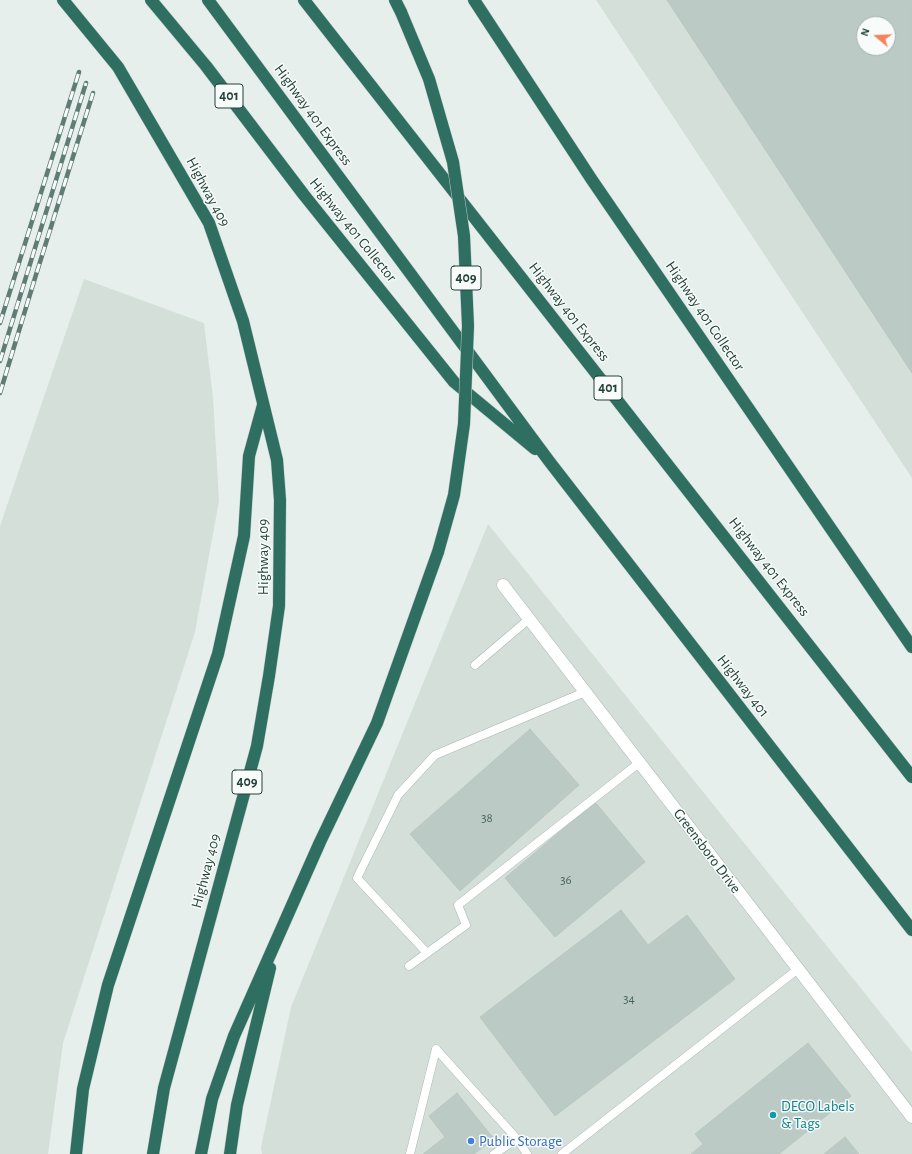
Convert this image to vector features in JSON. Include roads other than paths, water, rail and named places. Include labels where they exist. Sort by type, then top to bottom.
[{"type":"highway","name":"Highway 409","points":[[63,0],[118,67],[209,223],[243,321],[277,460],[280,500],[279,606],[257,746],[164,1088],[153,1154]]},
{"type":"highway","name":"Highway 401 Collector","points":[[151,0],[206,66],[304,195],[454,382],[550,462]]},
{"type":"highway","name":"Highway 401 Express","points":[[208,0],[550,462]]},
{"type":"highway","name":"Highway 401 Express","points":[[304,0],[912,777]]},
{"type":"highway","name":"409","points":[[201,1154],[212,1099],[234,1036],[320,842],[377,723],[438,552],[454,495],[464,424],[468,326],[464,236],[453,162],[429,79],[395,0]]},
{"type":"highway","name":"Highway 401 Collector","points":[[474,0],[592,180],[912,648]]},
{"type":"highway","points":[[76,1154],[83,1089],[108,985],[218,654],[244,536],[249,456],[264,402]]},
{"type":"highway","name":"Highway 401","points":[[550,462],[912,930]]},
{"type":"highway","points":[[230,1154],[237,1105],[278,937]]},
{"type":"street","name":"Greensboro Drive","points":[[503,585],[912,1117]]},
{"type":"lane","points":[[475,665],[529,619]]},
{"type":"lane","points":[[427,952],[357,878],[398,795],[436,755],[585,692]]},
{"type":"lane","points":[[409,966],[466,925],[458,905],[639,763]]},
{"type":"lane","points":[[562,1154],[798,969]]},
{"type":"lane","points":[[410,1154],[436,1049],[517,1139],[528,1154]]},
{"type":"lane","points":[[494,1154],[517,1139]]},
{"type":"railway","points":[[0,323],[79,72]]},
{"type":"railway","points":[[0,361],[86,83]]},
{"type":"railway","points":[[0,393],[93,93]]},
{"type":"place","name":"DECO Labels & Tags","points":[[773,1115]]},
{"type":"place","name":"Public Storage","points":[[471,1141]]}]
